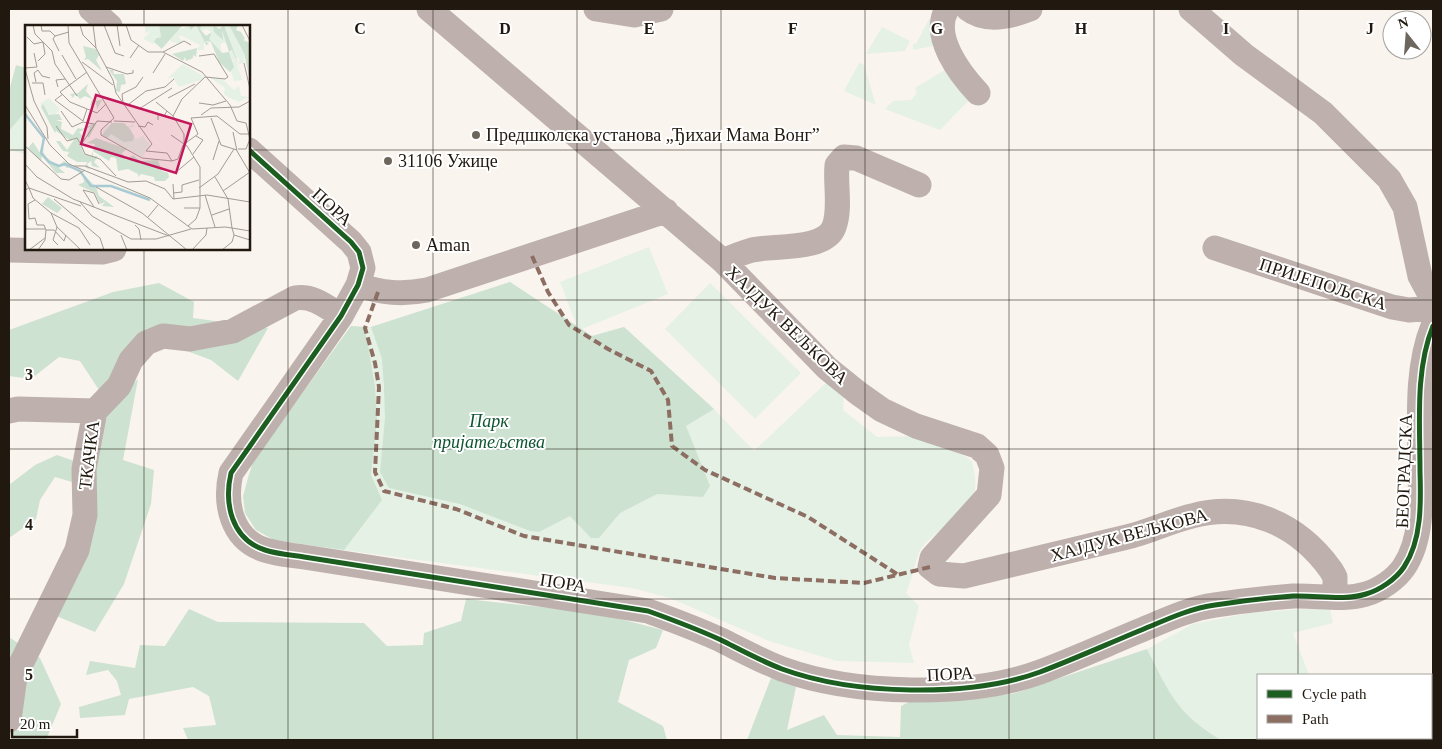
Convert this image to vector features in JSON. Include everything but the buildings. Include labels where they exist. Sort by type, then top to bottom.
[{"type":"street","points":[[91,9],[109,25]]},
{"type":"street","name":"ХАЈДУК ВЕЉКОВА","points":[[429,9],[537,104],[666,211],[723,262],[827,368],[858,393],[882,410],[916,426],[977,446],[987,455],[992,468],[989,495],[932,558],[930,567],[939,574],[964,576],[1134,535],[1192,516],[1239,511],[1259,515],[1292,531],[1331,570],[1334,577],[1335,596]]},
{"type":"street","points":[[596,9],[634,15],[661,9]]},
{"type":"street","points":[[947,9],[944,14],[944,28],[952,61],[978,93]]},
{"type":"street","points":[[968,9],[979,16],[995,17],[1014,15],[1030,9]]},
{"type":"street","points":[[1191,9],[1244,55],[1323,113],[1389,179],[1405,207],[1420,276],[1433,300]]},
{"type":"street","name":"ПОРА","points":[[250,151],[351,242],[359,252],[363,268],[358,285],[341,316],[231,473],[227,499],[232,518],[243,535],[264,550],[648,611],[693,627],[767,662],[804,676],[833,682],[914,689],[973,687],[1018,679],[1176,615],[1207,606],[1261,599],[1335,596]]},
{"type":"street","points":[[723,262],[752,250],[799,245],[819,241],[828,235],[835,221],[837,165],[844,157],[856,158],[919,185]]},
{"type":"street","points":[[358,285],[378,292],[412,293],[426,290],[666,211]]},
{"type":"street","name":"ПРИЈЕПОЉСКА","points":[[1215,248],[1392,306],[1409,310],[1433,308]]},
{"type":"street","points":[[9,250],[102,252],[110,250]]},
{"type":"street","name":"ТКАЧКА","points":[[9,720],[16,676],[77,550],[84,516],[84,469],[95,411],[119,386],[131,360],[146,343],[163,336],[190,339],[233,331],[295,298],[304,296],[314,299],[341,316]]},
{"type":"street","name":"БЕОГРАДСКА","points":[[1335,596],[1367,594],[1392,581],[1403,569],[1412,552],[1420,498],[1421,384],[1424,361],[1433,326]]},
{"type":"street","points":[[9,411],[18,409],[95,411]]},
{"type":"green space","points":[[929,19],[934,23],[933,46],[913,50],[913,43],[916,44]]},
{"type":"green space","points":[[882,27],[910,41],[905,51],[866,54]]},
{"type":"green space","points":[[859,63],[864,65],[876,105],[844,91]]},
{"type":"green space","points":[[16,65],[25,68],[25,112],[9,131],[9,91]]},
{"type":"green space","points":[[948,68],[972,97],[940,130],[885,109],[893,101],[911,100],[917,93],[915,88]]},
{"type":"green space","points":[[25,112],[25,154],[9,150],[9,131]]},
{"type":"green space","name":"Парк пријатељства","points":[[649,247],[668,294],[582,329],[592,336],[624,327],[714,409],[754,451],[830,379],[844,392],[843,410],[877,437],[919,436],[942,442],[972,461],[975,494],[971,504],[923,546],[918,555],[906,593],[919,606],[909,645],[914,663],[837,661],[769,641],[670,598],[632,588],[305,545],[256,530],[248,516],[244,498],[248,476],[351,326],[371,327],[510,282],[577,326],[560,282]]},
{"type":"green space","points":[[510,282],[592,336],[624,327],[714,409],[686,426],[710,486],[703,497],[657,494],[620,513],[599,538],[591,538],[570,516],[539,532],[530,531],[460,504],[389,488],[380,472],[385,418],[382,359],[371,327]]},
{"type":"green space","points":[[159,283],[194,302],[193,318],[268,328],[238,381],[211,360],[163,342],[99,390],[80,361],[59,357],[31,379],[9,376],[9,330],[113,292]]},
{"type":"green space","points":[[710,283],[801,373],[755,419],[665,329]]},
{"type":"green space","points":[[351,326],[363,327],[367,339],[375,387],[377,419],[371,475],[382,500],[344,550],[274,540],[256,530],[245,513],[243,496],[253,461]]},
{"type":"green space","points":[[138,379],[123,460],[154,470],[151,504],[124,584],[95,632],[54,615],[79,484],[55,477],[40,500],[36,519],[9,538],[9,485],[35,465],[57,455],[77,462],[103,412]]},
{"type":"green space","points":[[466,599],[597,613],[663,630],[656,648],[629,660],[618,702],[663,726],[667,740],[188,740],[183,728],[216,725],[209,696],[193,687],[129,699],[125,715],[80,718],[79,707],[121,695],[117,681],[108,670],[86,675],[90,661],[135,668],[140,645],[165,646],[189,609],[218,622],[364,623],[387,646],[423,645],[424,633],[461,621]]},
{"type":"green space","points":[[1330,609],[1333,623],[1293,633],[1309,674],[1257,674],[1257,739],[1333,740],[1221,740],[1197,726],[1173,701],[1147,649],[1193,624],[1250,613]]},
{"type":"green space","points":[[9,637],[40,658],[61,704],[46,740],[12,740],[9,722]]},
{"type":"green space","points":[[1147,649],[1169,690],[1184,711],[1194,721],[1221,740],[747,740],[771,678],[796,687],[787,730],[824,715],[837,735],[900,737],[901,706],[911,701],[1012,694]]},
{"type":"marked path","points":[[532,256],[548,292],[569,325],[608,349],[651,371],[668,400],[672,446],[705,470],[808,517],[897,574]]},
{"type":"marked path","points":[[378,292],[365,328],[375,363],[379,387],[375,472],[384,491],[456,509],[524,536],[775,578],[864,583],[930,567]]},
{"type":"cycle path","points":[[250,151],[351,242],[359,252],[363,268],[358,285],[341,316],[231,473],[229,484],[230,508],[237,529],[244,538],[253,545],[279,553],[648,611],[712,636],[782,669],[811,678],[842,684],[911,690],[980,686],[1040,672],[1167,619],[1207,606],[1293,596],[1349,597],[1366,594],[1382,587],[1397,576],[1404,567],[1410,556],[1417,533],[1420,495],[1419,416],[1421,379],[1427,343],[1433,326]]},
{"type":"place","name":"Предшколска установа „Ђихаи Мама Вонг”","points":[[476,135]]},
{"type":"place","name":"31106 Ужице","points":[[388,161]]},
{"type":"place","name":"Aman","points":[[416,245]]}]
